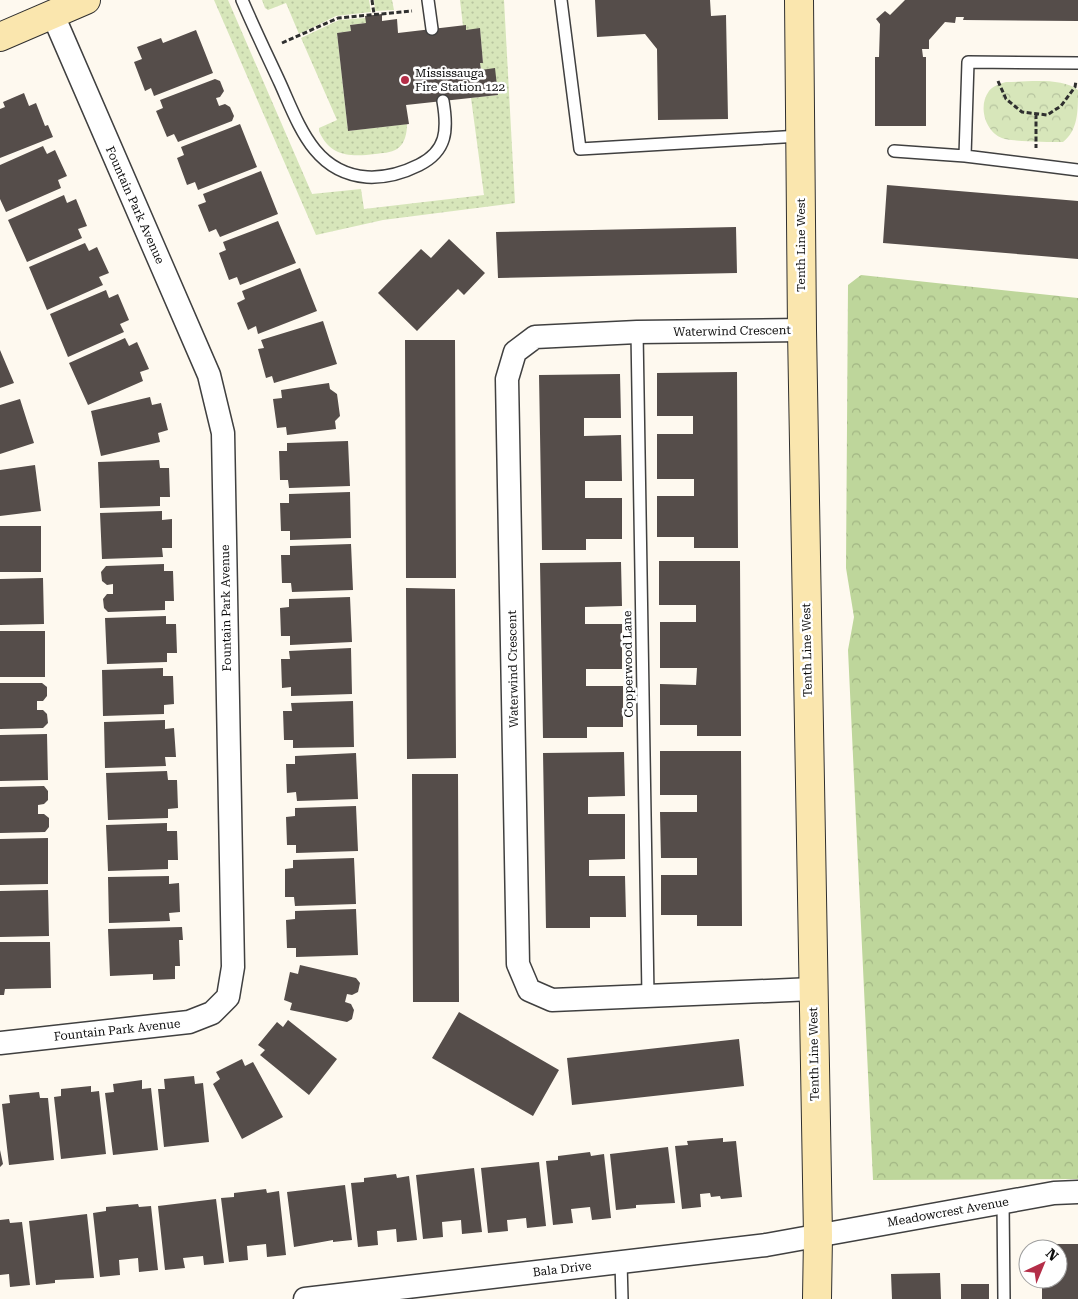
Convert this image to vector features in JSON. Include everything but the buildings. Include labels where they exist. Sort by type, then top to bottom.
[{"type":"street","points":[[0,37],[51,11],[86,0]]},
{"type":"street","name":"Tenth Line West","points":[[799,0],[802,330],[818,1236],[817,1299]]},
{"type":"street","name":"Fountain Park Avenue","points":[[0,1043],[189,1022],[212,1013],[228,997],[234,967],[223,433],[209,375],[51,11]]},
{"type":"street","name":"Waterwind Crescent","points":[[802,330],[637,332],[535,338],[515,352],[507,379],[518,964],[529,990],[552,1000],[813,989]]},
{"type":"street","name":"Meadowcrest Avenue","points":[[818,1236],[1003,1202],[1078,1192]]},
{"type":"street","name":"Bala Drive","points":[[305,1299],[449,1291],[621,1262],[766,1245],[818,1236]]},
{"type":"lane","points":[[242,0],[300,126],[314,149],[325,161],[338,170],[356,176],[375,178],[404,172],[432,157],[442,144],[446,128],[443,101]]},
{"type":"lane","points":[[561,0],[580,149],[800,136]]},
{"type":"lane","points":[[428,5],[432,29]]},
{"type":"lane","points":[[965,156],[968,62],[1078,63]]},
{"type":"lane","points":[[894,151],[965,156],[1078,170]]},
{"type":"lane","name":"Copperwood Lane","points":[[637,332],[648,996]]},
{"type":"lane","points":[[1003,1202],[1004,1299]]},
{"type":"lane","points":[[621,1262],[622,1299]]},
{"type":"path","points":[[372,0],[374,14]]},
{"type":"path","points":[[265,51],[338,18],[428,5]]},
{"type":"path","points":[[990,62],[1006,99],[1022,112],[1046,115],[1062,106],[1075,87],[1078,76]]},
{"type":"path","points":[[1036,114],[1037,164]]},
{"type":"green space","points":[[214,0],[228,0],[312,194],[361,189],[364,209],[484,195],[471,98],[498,95],[481,70],[480,63],[483,63],[480,29],[466,30],[466,26],[463,26],[460,0],[504,0],[515,203],[383,220],[316,235]]},
{"type":"green space","points":[[262,0],[369,0],[371,12],[336,16],[299,34],[286,3],[268,10],[265,8]]},
{"type":"green space","points":[[374,0],[392,0],[394,10],[375,11]]},
{"type":"green space","points":[[366,18],[366,23],[350,25],[351,31],[337,33],[348,131],[407,124],[407,131],[402,144],[395,150],[386,153],[350,155],[329,146],[319,131],[319,128],[337,120],[301,38],[339,20]]},
{"type":"green space","points":[[1006,82],[1063,83],[1078,90],[1076,120],[1068,137],[1063,142],[1018,141],[1005,139],[993,132],[985,119],[985,97],[992,88]]},
{"type":"green space","points":[[861,275],[1078,298],[1078,1179],[873,1180],[848,650],[854,617],[846,568],[848,285]]},
{"type":"place","name":"Mississauga Fire Station 122","points":[[405,80]]}]
